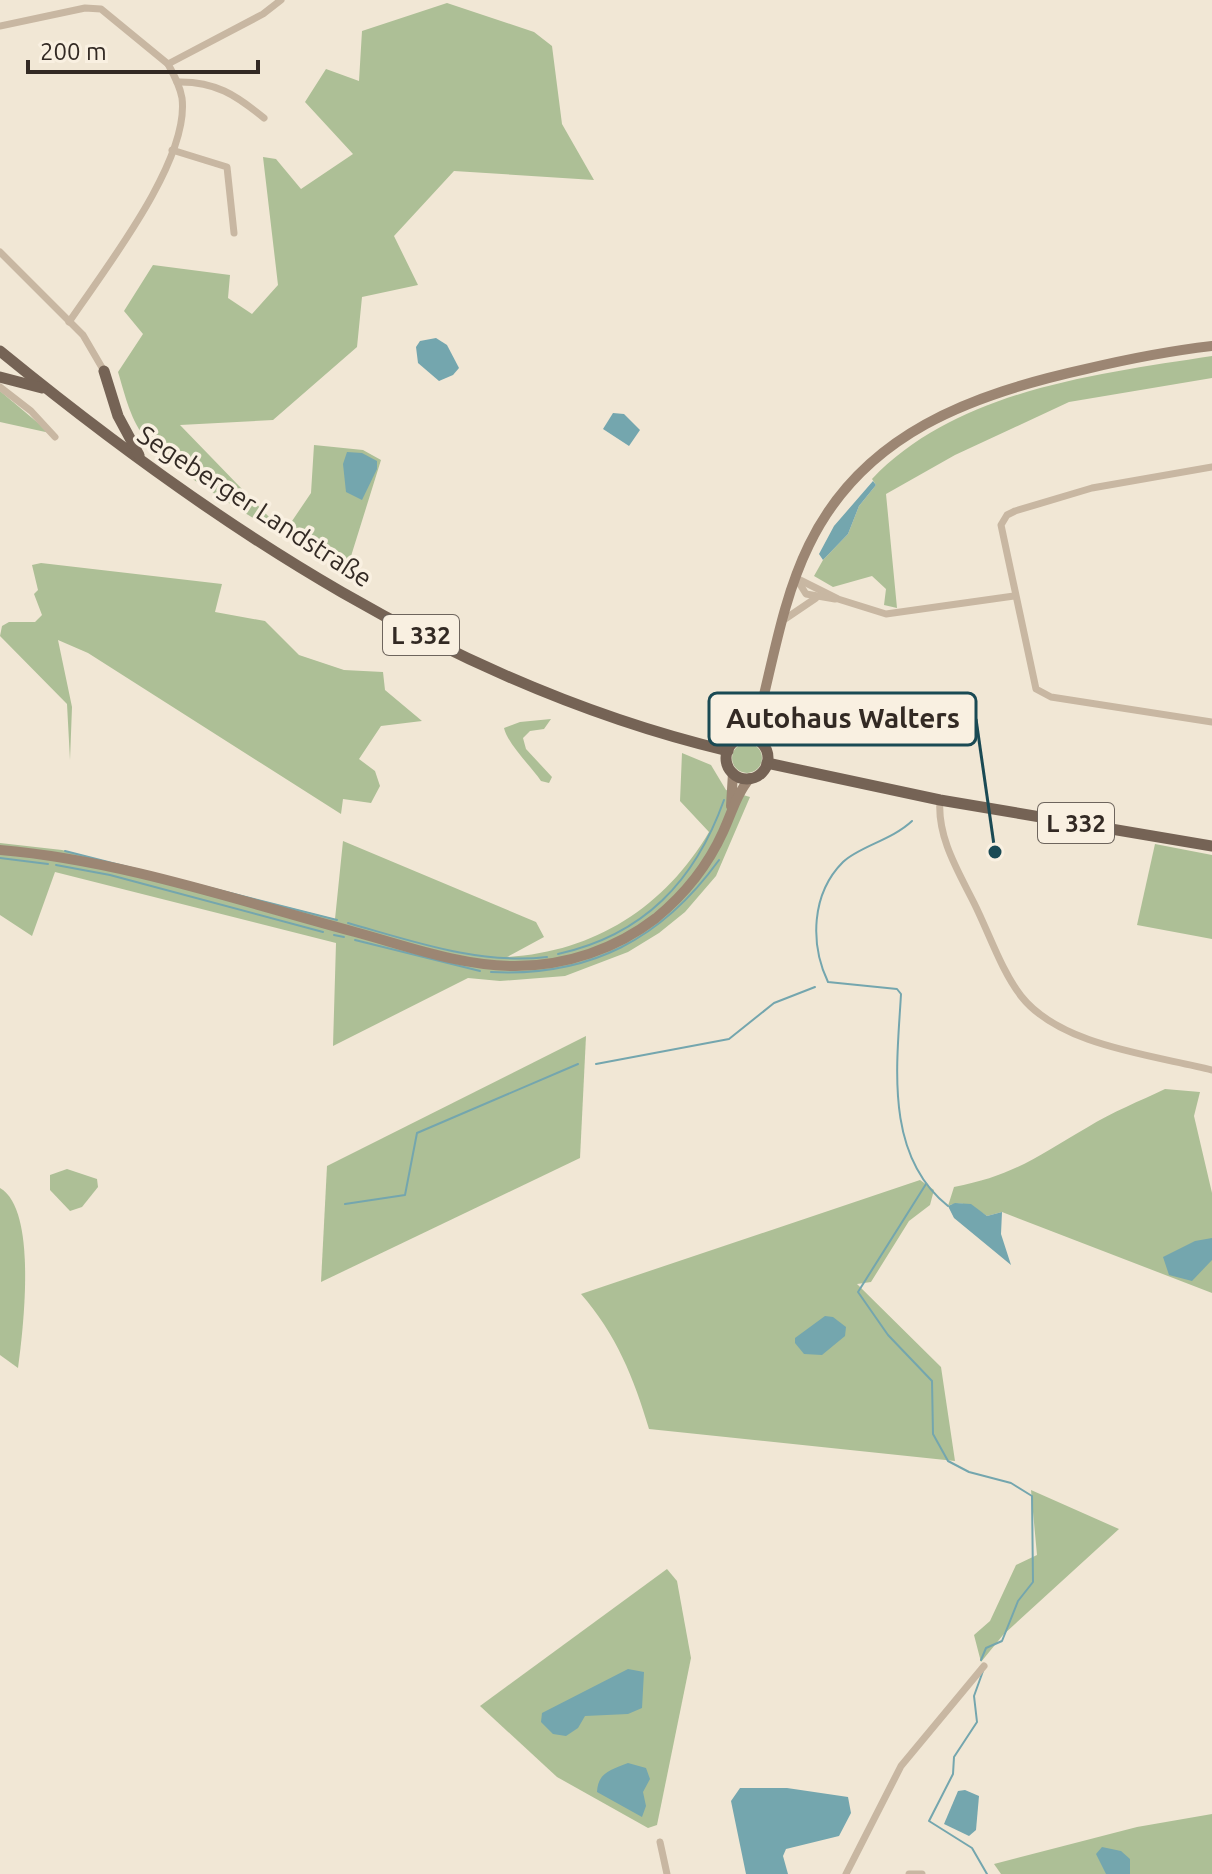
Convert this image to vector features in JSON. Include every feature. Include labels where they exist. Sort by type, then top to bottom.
[{"type":"main road","points":[[753,738],[796,578],[822,522],[849,484],[884,449],[929,419],[1018,384],[1142,356],[1212,346]]},
{"type":"main road","name":"Segeberger Landstraße","points":[[0,351],[143,462],[296,564],[453,651],[606,714],[728,751]]},
{"type":"main road","points":[[104,371],[118,416],[143,462]]},
{"type":"main road","points":[[0,377],[49,391]]},
{"type":"main road","points":[[0,850],[54,856],[127,871],[468,962],[533,966],[569,960],[608,947],[656,917],[701,869],[750,778],[761,773],[767,763],[765,747],[753,738],[735,741],[728,751],[727,763],[733,773],[729,816]]},
{"type":"main road","name":"L 332","points":[[767,763],[940,800],[1212,846]]},
{"type":"main road","points":[[733,773],[750,778]]},
{"type":"street","points":[[101,9],[105,0]]},
{"type":"street","points":[[168,64],[263,14],[281,0]]},
{"type":"street","points":[[0,26],[85,8],[101,9],[168,64],[177,82],[182,114],[156,192],[69,322]]},
{"type":"street","points":[[177,82],[209,83],[226,89],[264,118]]},
{"type":"street","points":[[172,150],[227,167],[234,233]]},
{"type":"street","points":[[0,252],[91,346],[104,371]]},
{"type":"street","points":[[0,387],[31,411],[55,437]]},
{"type":"street","points":[[1212,467],[1092,488],[1007,515],[1001,525],[1033,683],[1042,694],[1212,722]]},
{"type":"street","points":[[796,578],[803,593],[817,598],[838,599]]},
{"type":"street","points":[[796,578],[838,599],[886,614],[902,615],[1014,596]]},
{"type":"street","points":[[785,619],[802,604],[817,598]]},
{"type":"street","points":[[940,800],[938,814],[954,860],[1007,972],[1034,1010],[1068,1032],[1212,1070]]},
{"type":"street","points":[[846,1874],[901,1766],[984,1666]]},
{"type":"street","points":[[660,1842],[667,1874]]},
{"type":"street","points":[[909,1874],[922,1874]]},
{"type":"green space","points":[[447,3],[534,32],[552,46],[562,124],[594,180],[454,171],[394,236],[418,285],[362,297],[357,347],[273,420],[180,425],[270,518],[283,537],[193,479],[141,433],[129,408],[118,372],[143,334],[124,311],[153,265],[230,275],[228,298],[252,314],[278,285],[263,157],[276,159],[301,189],[353,154],[305,102],[326,69],[359,81],[362,31]]},
{"type":"green space","points":[[1212,356],[1212,378],[1069,402],[955,455],[886,494],[897,608],[884,605],[886,589],[872,576],[833,587],[814,576],[823,560],[848,534],[859,506],[876,485],[872,479],[906,449],[945,425],[986,406],[1076,379]]},
{"type":"green space","points":[[0,391],[50,433],[0,422]]},
{"type":"green space","points":[[314,445],[363,450],[381,460],[347,569],[290,524],[311,493]]},
{"type":"green space","points":[[41,563],[222,584],[215,612],[265,621],[299,655],[344,670],[383,672],[385,690],[422,721],[381,726],[359,759],[375,771],[380,786],[371,803],[343,799],[341,814],[88,653],[58,640],[72,707],[70,760],[67,704],[0,636],[2,626],[9,622],[35,622],[42,615],[34,594],[38,590],[32,565]]},
{"type":"green space","points":[[551,719],[544,729],[530,731],[523,738],[526,749],[552,777],[549,783],[541,781],[515,748],[504,728],[520,722]]},
{"type":"green space","points":[[747,743],[758,747],[762,758],[758,769],[747,773],[736,769],[732,758],[736,747]]},
{"type":"green space","points":[[682,753],[711,765],[726,790],[750,797],[716,876],[685,912],[628,952],[565,976],[500,981],[468,978],[333,1046],[336,943],[55,872],[32,936],[0,915],[0,843],[62,850],[335,919],[343,841],[536,922],[544,937],[507,957],[569,946],[598,935],[649,903],[691,859],[709,832],[680,801]]},
{"type":"green space","points":[[1155,844],[1212,855],[1212,939],[1137,925]]},
{"type":"green space","points":[[586,1036],[580,1158],[321,1282],[327,1166]]},
{"type":"green space","points":[[1165,1089],[1200,1092],[1194,1116],[1212,1193],[1212,1293],[1002,1212],[987,1216],[964,1204],[948,1206],[954,1187],[1009,1171],[1107,1116]]},
{"type":"green space","points":[[67,1169],[97,1179],[98,1187],[82,1207],[70,1211],[50,1190],[50,1175]]},
{"type":"green space","points":[[920,1180],[934,1190],[930,1205],[909,1221],[871,1282],[857,1284],[941,1367],[955,1461],[649,1429],[622,1357],[581,1294]]},
{"type":"green space","points":[[0,1188],[12,1200],[20,1220],[24,1245],[25,1300],[18,1368],[0,1355]]},
{"type":"green space","points":[[1031,1490],[1119,1529],[1003,1635],[981,1662],[974,1635],[990,1621],[1016,1565],[1037,1555]]},
{"type":"green space","points":[[667,1569],[677,1581],[691,1658],[657,1825],[648,1828],[557,1777],[480,1706]]},
{"type":"green space","points":[[1212,1814],[1212,1874],[1001,1874],[994,1864],[1137,1827]]},
{"type":"water","points":[[436,338],[447,345],[459,368],[453,375],[439,381],[418,363],[416,347],[420,341]]},
{"type":"water","points":[[613,413],[624,414],[640,430],[629,446],[603,429]]},
{"type":"water","points":[[347,452],[362,453],[377,461],[377,469],[362,500],[346,492],[343,464]]},
{"type":"water","points":[[873,481],[876,485],[859,506],[848,534],[823,560],[819,554],[834,526]]},
{"type":"water","points":[[971,1204],[987,1216],[1002,1212],[1001,1234],[1011,1265],[954,1218],[948,1206]]},
{"type":"water","points":[[1212,1238],[1212,1260],[1192,1281],[1169,1275],[1163,1257],[1195,1241]]},
{"type":"water","points":[[825,1316],[833,1317],[846,1327],[845,1336],[822,1355],[804,1354],[795,1343],[795,1338]]},
{"type":"water","points":[[628,1669],[644,1672],[642,1708],[628,1714],[585,1716],[578,1728],[566,1736],[553,1734],[541,1722],[542,1713]]},
{"type":"water","points":[[628,1763],[646,1768],[650,1779],[643,1792],[646,1806],[642,1817],[597,1792],[603,1776]]},
{"type":"water","points":[[740,1788],[787,1788],[848,1797],[851,1813],[839,1836],[786,1849],[783,1856],[788,1874],[746,1874],[731,1801]]},
{"type":"water","points":[[965,1790],[979,1796],[976,1830],[969,1836],[944,1824],[958,1791]]},
{"type":"water","points":[[1102,1847],[1121,1851],[1130,1859],[1130,1874],[1106,1874],[1096,1854]]},
{"type":"waterway","points":[[558,954],[616,933],[662,900],[698,856],[724,800]]},
{"type":"waterway","points":[[912,821],[849,857],[832,875],[819,904],[816,936],[828,982],[897,989],[901,994],[897,1079],[904,1135],[913,1161],[927,1185],[948,1206]]},
{"type":"waterway","points":[[65,851],[337,920]]},
{"type":"waterway","points":[[0,858],[48,864]]},
{"type":"waterway","points":[[491,972],[560,968],[621,948],[673,912],[719,860]]},
{"type":"waterway","points":[[56,865],[110,875],[323,932]]},
{"type":"waterway","points":[[348,923],[471,955],[522,959],[547,957]]},
{"type":"waterway","points":[[334,935],[344,937]]},
{"type":"waterway","points":[[355,940],[480,971]]},
{"type":"waterway","points":[[596,1064],[729,1039],[774,1003],[815,987]]},
{"type":"waterway","points":[[345,1204],[405,1195],[417,1133],[578,1064]]},
{"type":"waterway","points":[[926,1184],[858,1292],[888,1335],[932,1381],[933,1434],[948,1461],[969,1472],[1011,1483],[1032,1496],[1033,1582],[1018,1601],[1002,1641],[986,1648],[981,1660]]},
{"type":"waterway","points":[[983,1671],[974,1696],[977,1722],[954,1757],[953,1774],[929,1821],[972,1848],[987,1874]]},
{"type":"place","name":"Autohaus Walters","points":[[995,852]]}]
